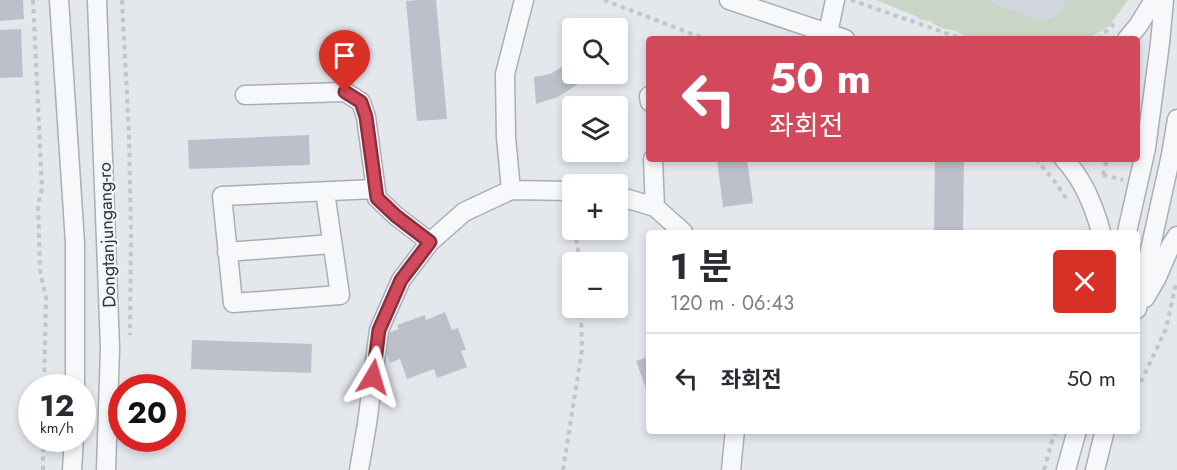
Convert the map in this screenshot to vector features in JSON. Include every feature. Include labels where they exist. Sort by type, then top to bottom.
[{"type":"street","name":"Dongtanjungang-ro","points":[[58,0],[75,243],[75,374]]},
{"type":"street","name":"Dongtanjungang-ro","points":[[97,0],[110,348],[106,470]]},
{"type":"street","points":[[511,190],[506,136],[505,74],[524,0]]},
{"type":"street","points":[[729,0],[836,36],[835,0]]},
{"type":"street","points":[[1130,36],[1154,0]]},
{"type":"street","points":[[1142,137],[1159,52],[1164,0]]},
{"type":"street","points":[[245,95],[345,92],[361,102],[366,117],[377,198],[430,242]]},
{"type":"street","points":[[1140,298],[1174,156],[1176,130],[1142,137]]},
{"type":"street","points":[[1142,137],[1174,156]]},
{"type":"street","points":[[653,162],[655,207]]},
{"type":"street","points":[[1067,162],[1084,187],[1100,230]]},
{"type":"street","points":[[1127,230],[1138,162]]},
{"type":"street","points":[[325,192],[340,295],[233,303],[222,196],[375,189]]},
{"type":"street","points":[[360,470],[379,330],[401,280],[430,242],[464,212],[511,190],[562,191]]},
{"type":"street","points":[[628,199],[655,207],[681,230]]},
{"type":"street","points":[[1140,306],[1177,236]]},
{"type":"street","points":[[227,252],[332,244]]},
{"type":"street","points":[[731,470],[735,434]]},
{"type":"street","points":[[1066,470],[1076,434]]},
{"type":"street","points":[[1095,470],[1104,434]]},
{"type":"street","points":[[72,470],[73,452]]},
{"type":"path","points":[[33,0],[42,189],[38,204],[40,270],[46,298],[44,374]]},
{"type":"path","points":[[122,0],[129,134],[131,234],[129,339]]},
{"type":"path","points":[[604,0],[697,36]]},
{"type":"path","points":[[851,0],[954,36]]},
{"type":"path","points":[[1038,162],[1072,208]]},
{"type":"path","points":[[1103,175],[1106,162]]},
{"type":"path","points":[[1140,384],[1166,329],[1177,276]]},
{"type":"path","points":[[563,470],[582,350],[581,318]]},
{"type":"path","points":[[1044,470],[1054,434]]},
{"type":"path","points":[[43,470],[44,452]]},
{"type":"shaded area","points":[[888,0],[1078,0],[1046,36],[1031,36]]},
{"type":"green space","points":[[876,0],[988,0],[1011,10],[1045,20],[1057,15],[1066,0],[1128,0],[1109,26],[1093,36],[964,36]]},
{"type":"building","points":[[0,0],[23,0],[24,19],[0,21]]},
{"type":"building","points":[[436,0],[447,119],[417,121],[406,1]]},
{"type":"building","points":[[21,29],[23,77],[0,78],[0,30]]},
{"type":"building","points":[[562,66],[562,84],[578,84],[558,97],[536,104],[534,77],[550,74]]},
{"type":"building","points":[[309,135],[310,165],[189,169],[188,140]]},
{"type":"building","points":[[717,162],[747,162],[753,203],[723,207]]},
{"type":"building","points":[[935,162],[964,162],[963,230],[934,230]]},
{"type":"building","points":[[445,312],[452,330],[458,328],[466,350],[461,351],[467,367],[437,378],[434,369],[407,379],[400,359],[390,363],[380,336],[399,329],[397,325],[425,315],[426,320]]},
{"type":"building","points":[[192,340],[312,344],[311,373],[191,369]]},
{"type":"building","points":[[646,357],[646,388],[636,361]]},
{"type":"route","points":[[345,92],[361,102],[366,117],[377,198],[430,242],[401,280],[379,330],[373,377]]}]
